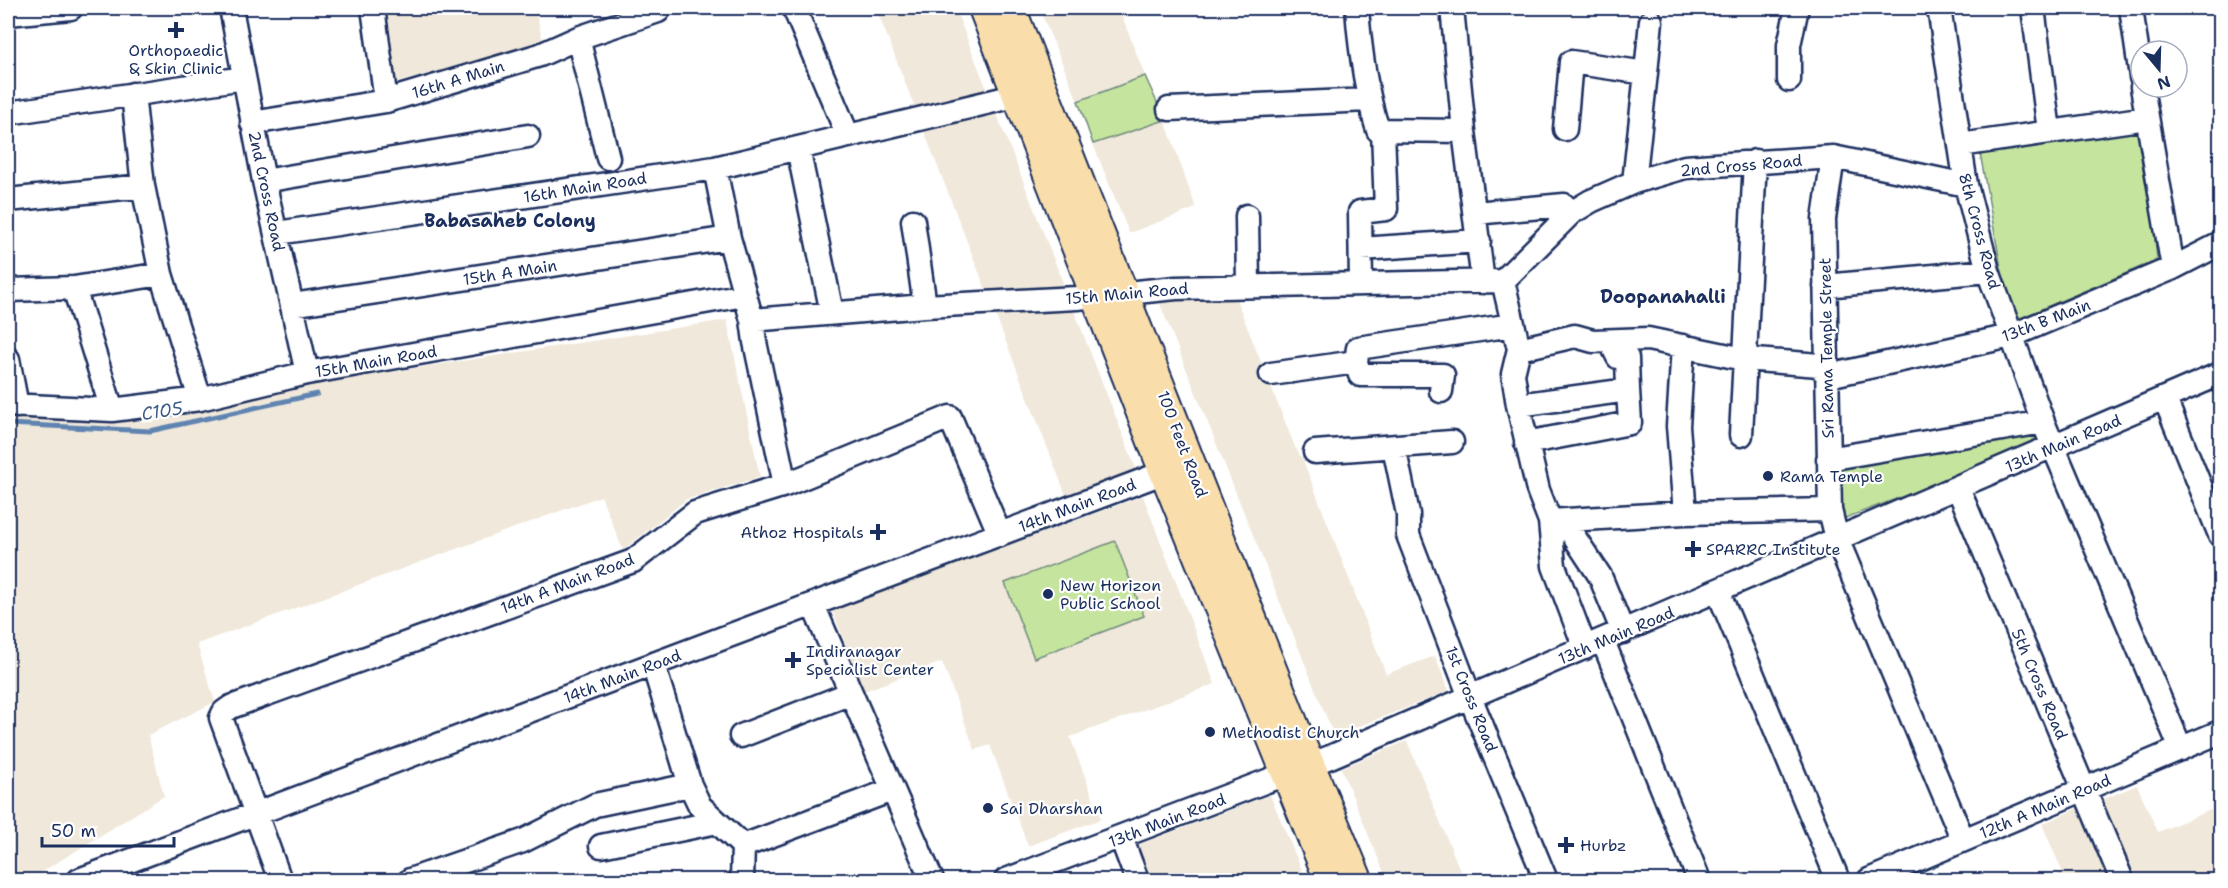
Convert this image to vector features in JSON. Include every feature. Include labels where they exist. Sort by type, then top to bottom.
[{"type":"main road","name":"100 Feet Road","points":[[984,8],[1019,95],[1111,294],[1298,770],[1330,880]]},
{"type":"main road","name":"100 Feet Road","points":[[1018,10],[1111,294],[1165,472],[1298,770],[1357,880]]},
{"type":"street","points":[[8,15],[72,8]]},
{"type":"street","name":"2nd Cross Road","points":[[231,8],[264,181],[307,373]]},
{"type":"street","points":[[373,8],[386,101]]},
{"type":"street","points":[[794,8],[848,136]]},
{"type":"street","points":[[1357,8],[1360,52],[1369,100],[1378,130],[1464,131]]},
{"type":"street","points":[[1452,8],[1464,131],[1479,241],[1493,281],[1513,325],[1519,349],[1513,374],[1526,443],[1538,490],[1550,521],[1554,566],[1603,640],[1699,880]]},
{"type":"street","points":[[1789,80],[1790,45],[1797,8]]},
{"type":"street","name":"8th Cross Road","points":[[1939,8],[1966,185],[1988,271],[2043,422],[2181,749]]},
{"type":"street","points":[[2033,8],[2049,132]]},
{"type":"street","points":[[2131,8],[2135,39]]},
{"type":"street","name":"16th A Main","points":[[252,123],[386,101],[540,55],[578,38],[657,9]]},
{"type":"street","points":[[1634,182],[1651,21]]},
{"type":"street","points":[[578,38],[608,158]]},
{"type":"street","points":[[1565,129],[1570,62],[1646,73]]},
{"type":"street","points":[[8,113],[244,78]]},
{"type":"street","points":[[133,94],[143,186],[161,274],[200,399]]},
{"type":"street","name":"16th Main Road","points":[[277,233],[715,168],[1019,95]]},
{"type":"street","points":[[2144,99],[2173,268]]},
{"type":"street","points":[[1169,109],[1369,100]]},
{"type":"street","points":[[1960,145],[2147,118]]},
{"type":"street","points":[[1361,284],[1360,212],[1386,209],[1383,131]]},
{"type":"street","points":[[264,181],[528,136]]},
{"type":"street","points":[[798,148],[832,312]]},
{"type":"street","name":"2nd Cross Road","points":[[1493,281],[1571,213],[1591,201],[1634,182],[1685,167],[1833,157],[1966,185]]},
{"type":"street","name":"Sri Rama Temple Street","points":[[1833,157],[1824,219],[1830,510],[1837,539],[1964,840]]},
{"type":"street","points":[[1741,435],[1755,161]]},
{"type":"street","points":[[715,168],[729,238],[752,320],[785,485]]},
{"type":"street","points":[[8,200],[143,186]]},
{"type":"street","points":[[1475,213],[1564,205],[1571,213]]},
{"type":"street","points":[[1247,216],[1248,286]]},
{"type":"street","points":[[913,221],[925,306]]},
{"type":"street","name":"15th A Main","points":[[292,305],[729,238]]},
{"type":"street","points":[[1361,249],[1479,241]]},
{"type":"street","name":"13th B Main","points":[[1828,376],[2011,336],[2173,268],[2220,244]]},
{"type":"street","points":[[1825,286],[1988,271]]},
{"type":"street","points":[[8,290],[74,288],[161,274]]},
{"type":"street","name":"15th Main Road","points":[[752,320],[832,312],[1077,298],[1176,288],[1493,281]]},
{"type":"street","points":[[74,288],[112,410]]},
{"type":"street","name":"15th Main Road","points":[[12,405],[112,410],[200,399],[307,373],[744,295]]},
{"type":"street","points":[[1441,391],[1443,375],[1360,375],[1356,362],[1358,348],[1513,325]]},
{"type":"street","points":[[1519,349],[1575,336],[1593,341],[1648,339],[1744,359],[1819,365],[1828,376]]},
{"type":"street","points":[[1526,443],[1630,423],[1627,358],[1618,357],[1610,340]]},
{"type":"street","points":[[1683,346],[1678,426],[1684,513]]},
{"type":"street","points":[[8,358],[12,405]]},
{"type":"street","points":[[1271,374],[1356,362]]},
{"type":"street","name":"13th Main Road","points":[[1006,880],[1298,770],[2220,374]]},
{"type":"street","points":[[1518,405],[1628,390]]},
{"type":"street","points":[[2165,399],[2220,535]]},
{"type":"street","name":"14th A Main Road","points":[[255,814],[221,718],[224,712],[231,707],[633,561],[695,513],[785,485],[950,417],[1000,535]]},
{"type":"street","points":[[1828,459],[2043,422]]},
{"type":"street","points":[[1316,452],[1452,442]]},
{"type":"street","name":"1st Cross Road","points":[[1394,447],[1408,514],[1408,535],[1470,698],[1546,880]]},
{"type":"street","name":"14th Main Road","points":[[79,880],[1165,472]]},
{"type":"street","name":"5th Cross Road","points":[[1958,488],[2122,880]]},
{"type":"street","points":[[1550,521],[1684,513],[1830,510]]},
{"type":"street","points":[[1550,521],[1566,526],[1600,576],[1603,640]]},
{"type":"street","points":[[1718,591],[1838,880]]},
{"type":"street","points":[[813,605],[932,880]]},
{"type":"street","points":[[653,664],[690,785],[700,806],[743,846],[742,880]]},
{"type":"street","points":[[741,736],[851,693]]},
{"type":"street","name":"12th A Main Road","points":[[1869,880],[2220,732]]},
{"type":"street","points":[[410,880],[523,841],[595,805],[690,785]]},
{"type":"street","points":[[743,846],[892,790]]},
{"type":"street","points":[[255,814],[280,880]]},
{"type":"street","points":[[601,846],[717,822]]},
{"type":"street","points":[[1121,837],[1137,880]]},
{"type":"shaded area","points":[[380,8],[535,8],[543,41],[392,84]]},
{"type":"shaded area","points":[[876,8],[955,8],[1137,471],[1067,498]]},
{"type":"shaded area","points":[[1039,8],[1119,8],[1145,76],[1078,101]]},
{"type":"shaded area","points":[[1165,120],[1196,208],[1129,233],[1093,144]]},
{"type":"shaded area","points":[[1232,289],[1295,447],[1303,460],[1386,674],[1435,656],[1449,691],[1334,736],[1158,299]]},
{"type":"shaded area","points":[[727,320],[760,477],[687,499],[623,550],[601,496],[197,644],[215,702],[148,735],[164,796],[29,880],[8,880],[8,413],[151,422],[287,388]]},
{"type":"shaded area","points":[[1143,496],[1215,684],[1070,737],[1101,819],[1028,846],[990,745],[975,750],[942,662],[864,691],[832,610]]},
{"type":"shaded area","points":[[1407,741],[1464,880],[1387,880],[1341,768]]},
{"type":"shaded area","points":[[2137,785],[2158,832],[2220,806],[2220,873],[2204,880],[2131,880],[2097,802]]},
{"type":"shaded area","points":[[1270,795],[1306,880],[1146,880],[1133,847]]},
{"type":"shaded area","points":[[2078,808],[2109,880],[2046,880],[2063,873],[2042,824]]},
{"type":"green space","points":[[1145,76],[1165,120],[1093,144],[1078,101]]},
{"type":"green space","points":[[2145,130],[2157,260],[2011,322],[1980,153]]},
{"type":"green space","points":[[2032,431],[2040,445],[1840,520],[1834,462]]},
{"type":"green space","points":[[1115,541],[1144,616],[1034,658],[1005,583]]},
{"type":"waterway","name":"C105","points":[[8,424],[150,431],[317,394]]},
{"type":"place","name":"Orthopaedic & Skin Clinic","points":[[176,30]]},
{"type":"place","name":"Rama Temple","points":[[1768,476]]},
{"type":"place","name":"Athoz Hospitals","points":[[878,532]]},
{"type":"place","name":"SPARRC Institute","points":[[1693,549]]},
{"type":"place","name":"New Horizon Public School","points":[[1048,594]]},
{"type":"place","name":"Indiranagar Specialist Center","points":[[793,660]]},
{"type":"place","name":"Methodist Church","points":[[1210,732]]},
{"type":"place","name":"Sai Dharshan","points":[[988,808]]},
{"type":"place","name":"Hurbz","points":[[1566,845]]},
{"type":"district","name":"Babasaheb Colony","points":[[510,221]]},
{"type":"district","name":"Doopanahalli","points":[[1663,297]]}]
